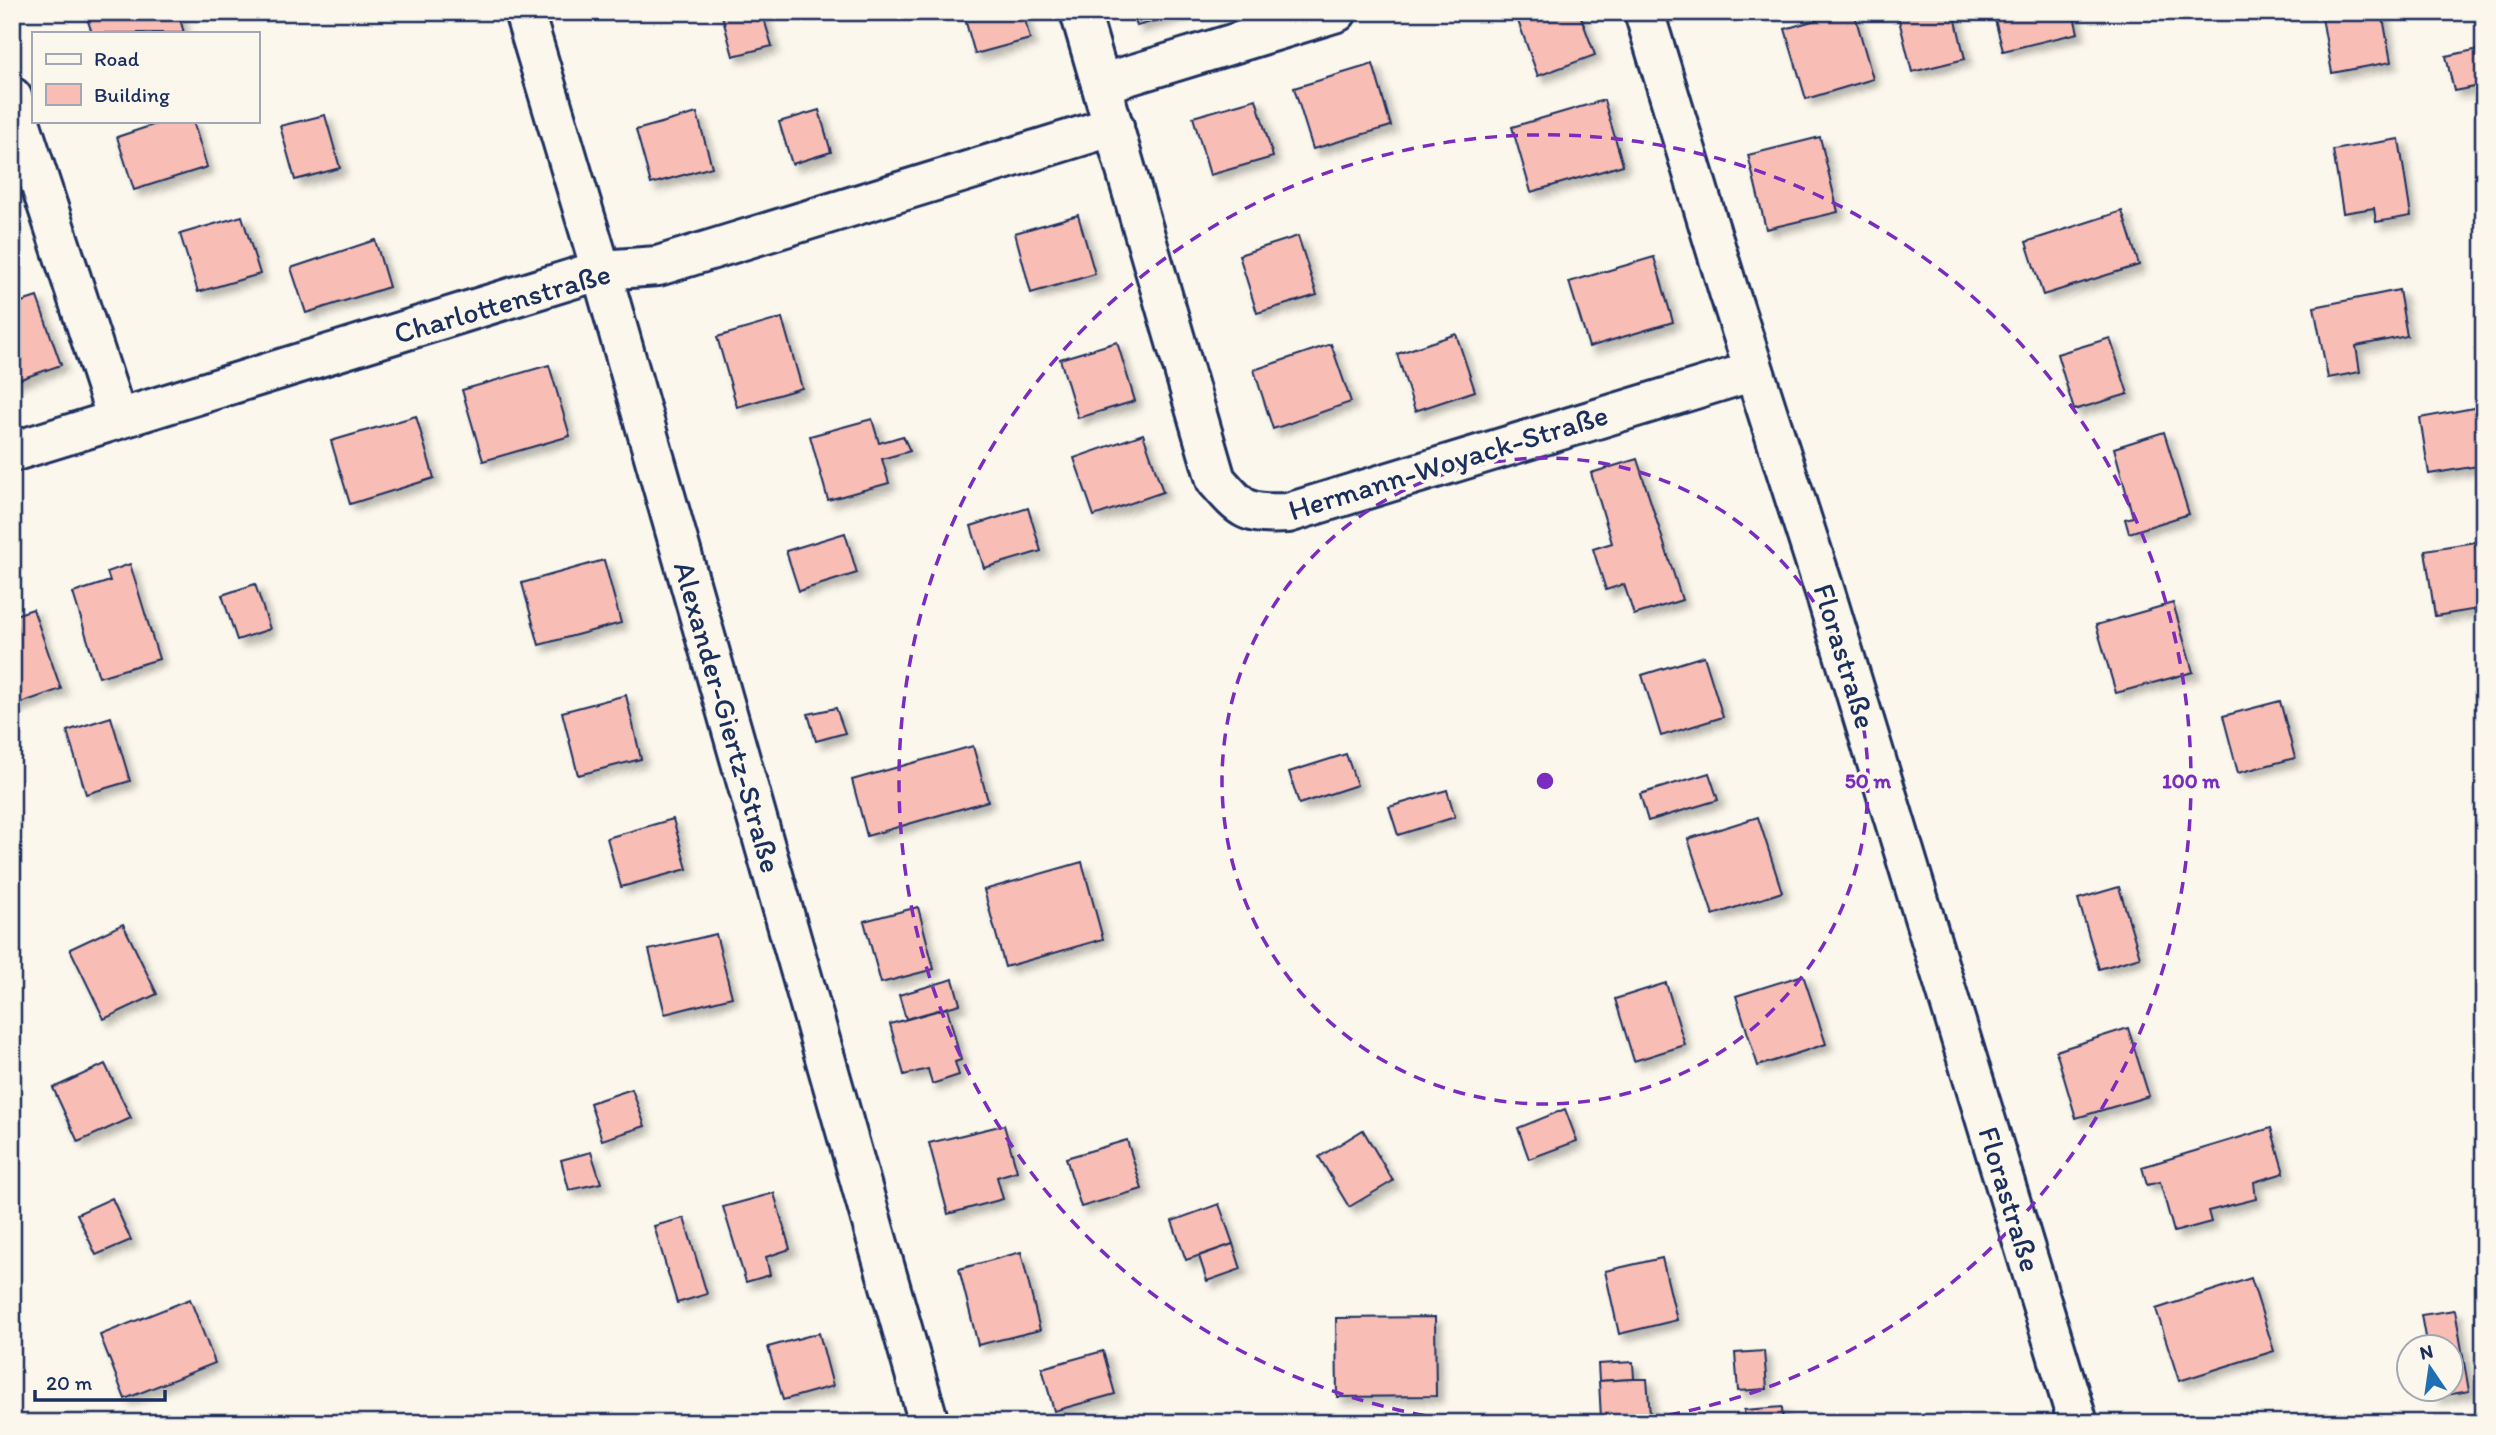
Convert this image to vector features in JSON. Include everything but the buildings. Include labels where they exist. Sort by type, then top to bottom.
[{"type":"street","name":"Alexander-Giertz-Straße","points":[[524,12],[601,270],[929,1423]]},
{"type":"street","name":"Hermann-Woyack-Straße","points":[[1080,12],[1216,480],[1239,506],[1260,514],[1288,513],[1754,371]]},
{"type":"street","points":[[1101,84],[1337,12]]},
{"type":"street","name":"Florastraße","points":[[1644,12],[1825,592],[2078,1423]]},
{"type":"street","points":[[12,97],[117,419]]},
{"type":"street","name":"Charlottenstraße","points":[[12,452],[601,270],[658,266],[1114,126]]}]
